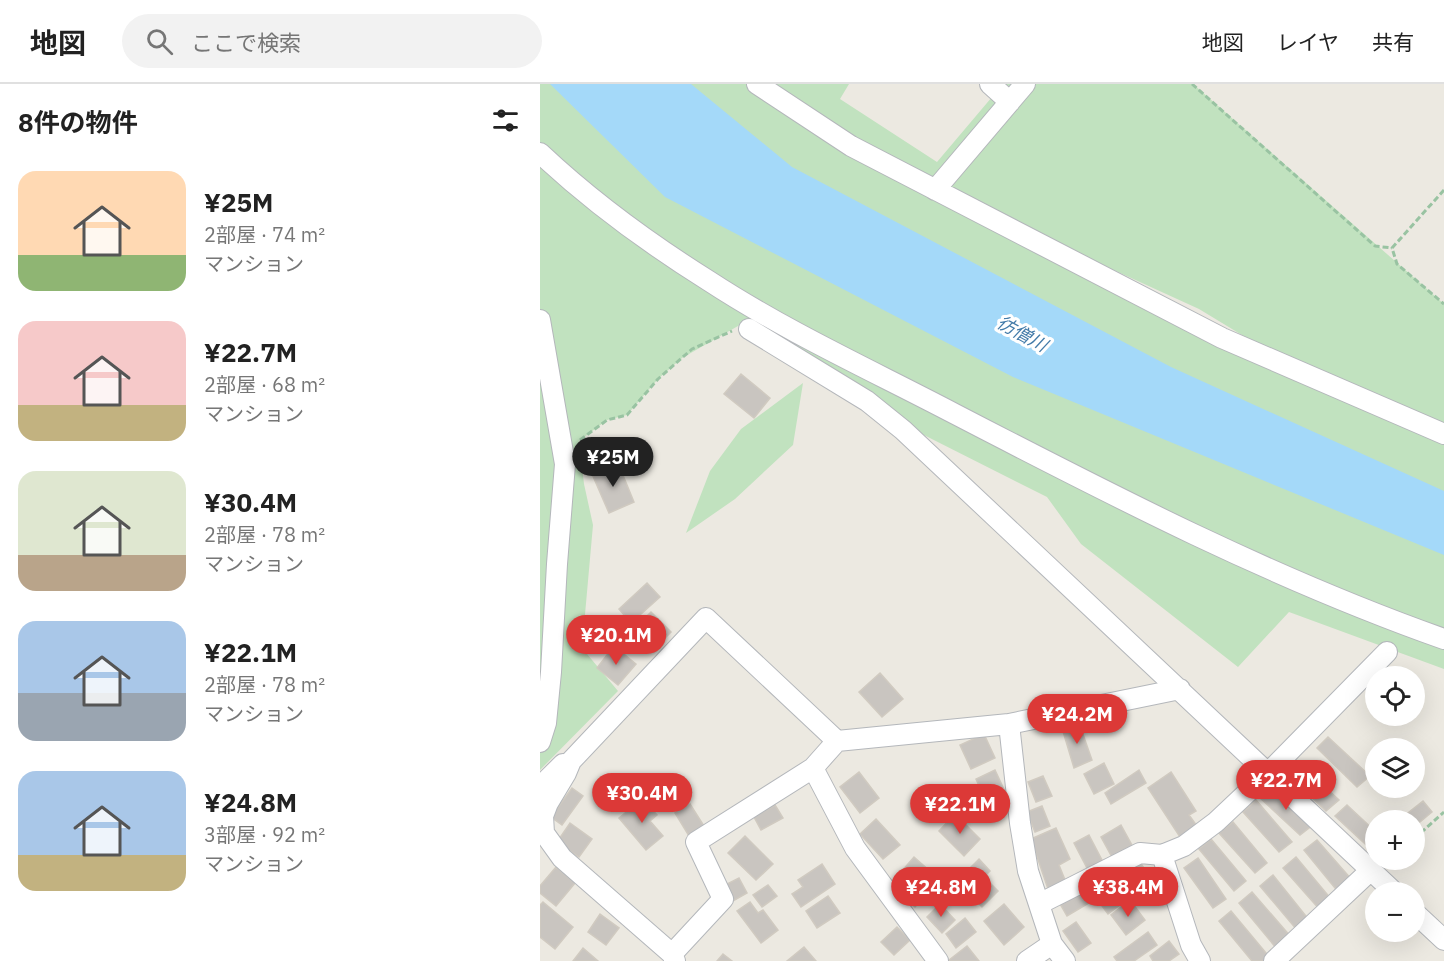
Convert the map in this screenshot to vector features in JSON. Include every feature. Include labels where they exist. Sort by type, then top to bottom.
[{"type":"street","points":[[757,84],[851,146],[1222,338],[1444,434]]},
{"type":"street","points":[[990,84],[1010,102]]},
{"type":"street","points":[[935,189],[1025,84]]},
{"type":"street","points":[[540,153],[634,230],[709,282],[779,323],[1138,509],[1254,564],[1379,616],[1444,639]]},
{"type":"street","points":[[540,320],[565,465],[556,564],[551,672],[546,723],[540,742]]},
{"type":"street","points":[[749,328],[867,401],[903,430],[1365,864]]},
{"type":"street","points":[[837,741],[706,618],[571,761],[543,816],[544,833],[562,858],[673,958],[723,898],[696,842],[813,768],[837,741],[1009,724],[1180,689]]},
{"type":"street","points":[[1039,904],[1140,853],[1162,855],[1184,846],[1215,822],[1268,773],[1387,652]]},
{"type":"street","points":[[1009,724],[1027,861],[1052,944],[1065,961]]},
{"type":"street","points":[[540,787],[560,766],[571,761]]},
{"type":"street","points":[[813,768],[855,848],[938,961]]},
{"type":"street","points":[[1162,855],[1191,945],[1200,961]]},
{"type":"street","points":[[1274,961],[1371,870],[1384,882]]},
{"type":"street","points":[[1425,922],[1444,940]]},
{"type":"street","points":[[1027,961],[1052,944]]},
{"type":"path","points":[[1192,84],[1375,246],[1392,248]]},
{"type":"path","points":[[1392,248],[1444,189]]},
{"type":"path","points":[[1392,248],[1397,264],[1444,304]]},
{"type":"path","points":[[579,441],[607,420],[627,415],[658,379],[692,349],[735,330],[749,328]]},
{"type":"path","points":[[1425,829],[1444,812]]},
{"type":"green space","points":[[540,84],[849,84],[840,99],[937,162],[1003,84],[1193,84],[1444,304],[1444,669],[1289,612],[1238,667],[1081,544],[1047,497],[914,430],[745,322],[682,358],[658,379],[627,415],[607,420],[579,441],[584,484],[593,525],[582,648],[618,691],[540,770]],"holes":[[[1096,262],[1199,309],[1265,349]]]},
{"type":"green space","points":[[803,383],[793,445],[735,499],[686,533],[710,471],[741,429]]},
{"type":"water","name":"彷僧川","points":[[550,84],[691,84],[792,167],[1171,367],[1444,491],[1444,555],[1013,377],[665,197]]},
{"type":"building","points":[[741,374],[770,398],[754,418],[724,394]]},
{"type":"building","points":[[618,463],[634,502],[609,513],[592,474]]},
{"type":"building","points":[[647,583],[660,597],[631,623],[619,609]]},
{"type":"building","points":[[651,612],[671,632],[653,650],[633,630]]},
{"type":"building","points":[[614,646],[636,664],[618,685],[597,668]]},
{"type":"building","points":[[880,673],[903,699],[882,717],[859,692]]},
{"type":"building","points":[[1079,723],[1092,760],[1074,768],[1062,728]]},
{"type":"building","points":[[984,734],[995,758],[971,769],[960,745]]},
{"type":"building","points":[[1328,737],[1365,771],[1365,780],[1357,787],[1317,748]]},
{"type":"building","points":[[1297,761],[1339,800],[1326,811],[1285,772]]},
{"type":"building","points":[[1104,763],[1114,784],[1094,794],[1084,774]]},
{"type":"building","points":[[995,770],[1008,798],[989,807],[976,779]]},
{"type":"building","points":[[1139,770],[1146,783],[1111,804],[1105,793]]},
{"type":"building","points":[[859,772],[879,798],[860,813],[840,787]]},
{"type":"building","points":[[1171,772],[1196,811],[1189,815],[1197,826],[1180,837],[1148,788]]},
{"type":"building","points":[[1043,776],[1052,796],[1036,802],[1028,782]]},
{"type":"building","points":[[1271,786],[1313,825],[1300,835],[1259,797]]},
{"type":"building","points":[[572,788],[583,796],[562,825],[551,817]]},
{"type":"building","points":[[642,799],[657,815],[650,821],[663,836],[646,850],[619,818]]},
{"type":"building","points":[[1256,800],[1292,842],[1279,852],[1243,812]]},
{"type":"building","points":[[1423,801],[1432,812],[1425,818],[1425,810],[1412,810]]},
{"type":"building","points":[[690,804],[704,826],[689,836],[675,813]]},
{"type":"building","points":[[775,805],[783,818],[761,830],[754,817]]},
{"type":"building","points":[[1347,805],[1365,822],[1365,844],[1335,816]]},
{"type":"building","points":[[1042,806],[1050,826],[1035,832],[1027,812]]},
{"type":"building","points":[[955,814],[980,839],[964,856],[939,831]]},
{"type":"building","points":[[876,819],[900,845],[883,859],[860,834]]},
{"type":"building","points":[[1233,822],[1267,863],[1255,873],[1219,833]]},
{"type":"building","points":[[570,823],[592,839],[579,857],[557,842]]},
{"type":"building","points":[[1121,825],[1133,847],[1113,859],[1101,837]]},
{"type":"building","points":[[1056,828],[1070,859],[1059,865],[1065,880],[1048,889],[1031,839]]},
{"type":"building","points":[[1089,835],[1103,862],[1088,870],[1074,843]]},
{"type":"building","points":[[745,836],[773,864],[756,880],[728,853]]},
{"type":"building","points":[[1211,839],[1246,881],[1234,891],[1199,849]]},
{"type":"building","points":[[1317,840],[1352,880],[1339,893],[1304,850]]},
{"type":"building","points":[[914,857],[939,879],[915,907],[902,895],[907,890],[895,879]]},
{"type":"building","points":[[1296,857],[1331,899],[1320,910],[1283,868]]},
{"type":"building","points":[[1198,858],[1226,899],[1213,908],[1184,868]]},
{"type":"building","points":[[979,859],[990,871],[984,877],[998,891],[982,907],[957,881]]},
{"type":"building","points":[[1140,862],[1147,873],[1129,884],[1122,873]]},
{"type":"building","points":[[822,864],[835,884],[801,907],[792,894],[803,887],[798,880]]},
{"type":"building","points":[[556,867],[575,883],[556,906],[540,893],[540,886]]},
{"type":"building","points":[[1273,875],[1309,920],[1297,930],[1260,886]]},
{"type":"building","points":[[739,878],[747,893],[733,901],[725,885]]},
{"type":"building","points":[[768,885],[777,896],[762,907],[753,895]]},
{"type":"building","points":[[1086,886],[1094,900],[1067,916],[1059,902]]},
{"type":"building","points":[[1120,887],[1129,898],[1108,914],[1099,902]]},
{"type":"building","points":[[1252,892],[1291,937],[1277,949],[1239,903]]},
{"type":"building","points":[[828,896],[840,913],[817,928],[806,911]]},
{"type":"building","points":[[1130,900],[1145,920],[1126,935],[1111,915]]},
{"type":"building","points":[[543,902],[573,927],[555,949],[540,937],[540,905]]},
{"type":"building","points":[[750,902],[758,913],[763,910],[778,930],[761,943],[737,911]]},
{"type":"building","points":[[940,904],[955,920],[942,933],[927,917]]},
{"type":"building","points":[[1004,904],[1024,927],[1004,945],[984,921]]},
{"type":"building","points":[[1231,911],[1271,959],[1269,961],[1252,961],[1219,921]]},
{"type":"building","points":[[600,914],[619,928],[606,945],[588,932]]},
{"type":"building","points":[[965,918],[976,932],[956,948],[946,934]]},
{"type":"building","points":[[1076,922],[1091,943],[1078,952],[1063,931]]},
{"type":"building","points":[[897,927],[910,940],[894,955],[881,942]]},
{"type":"building","points":[[1148,932],[1157,945],[1134,961],[1117,961],[1114,957]]},
{"type":"building","points":[[1169,941],[1179,954],[1169,961],[1153,961],[1150,956]]},
{"type":"building","points":[[967,946],[979,961],[949,961],[949,960]]},
{"type":"building","points":[[804,947],[816,961],[787,961]]},
{"type":"building","points":[[583,948],[598,961],[573,961]]},
{"type":"building","points":[[723,954],[732,961],[717,961]]}]
